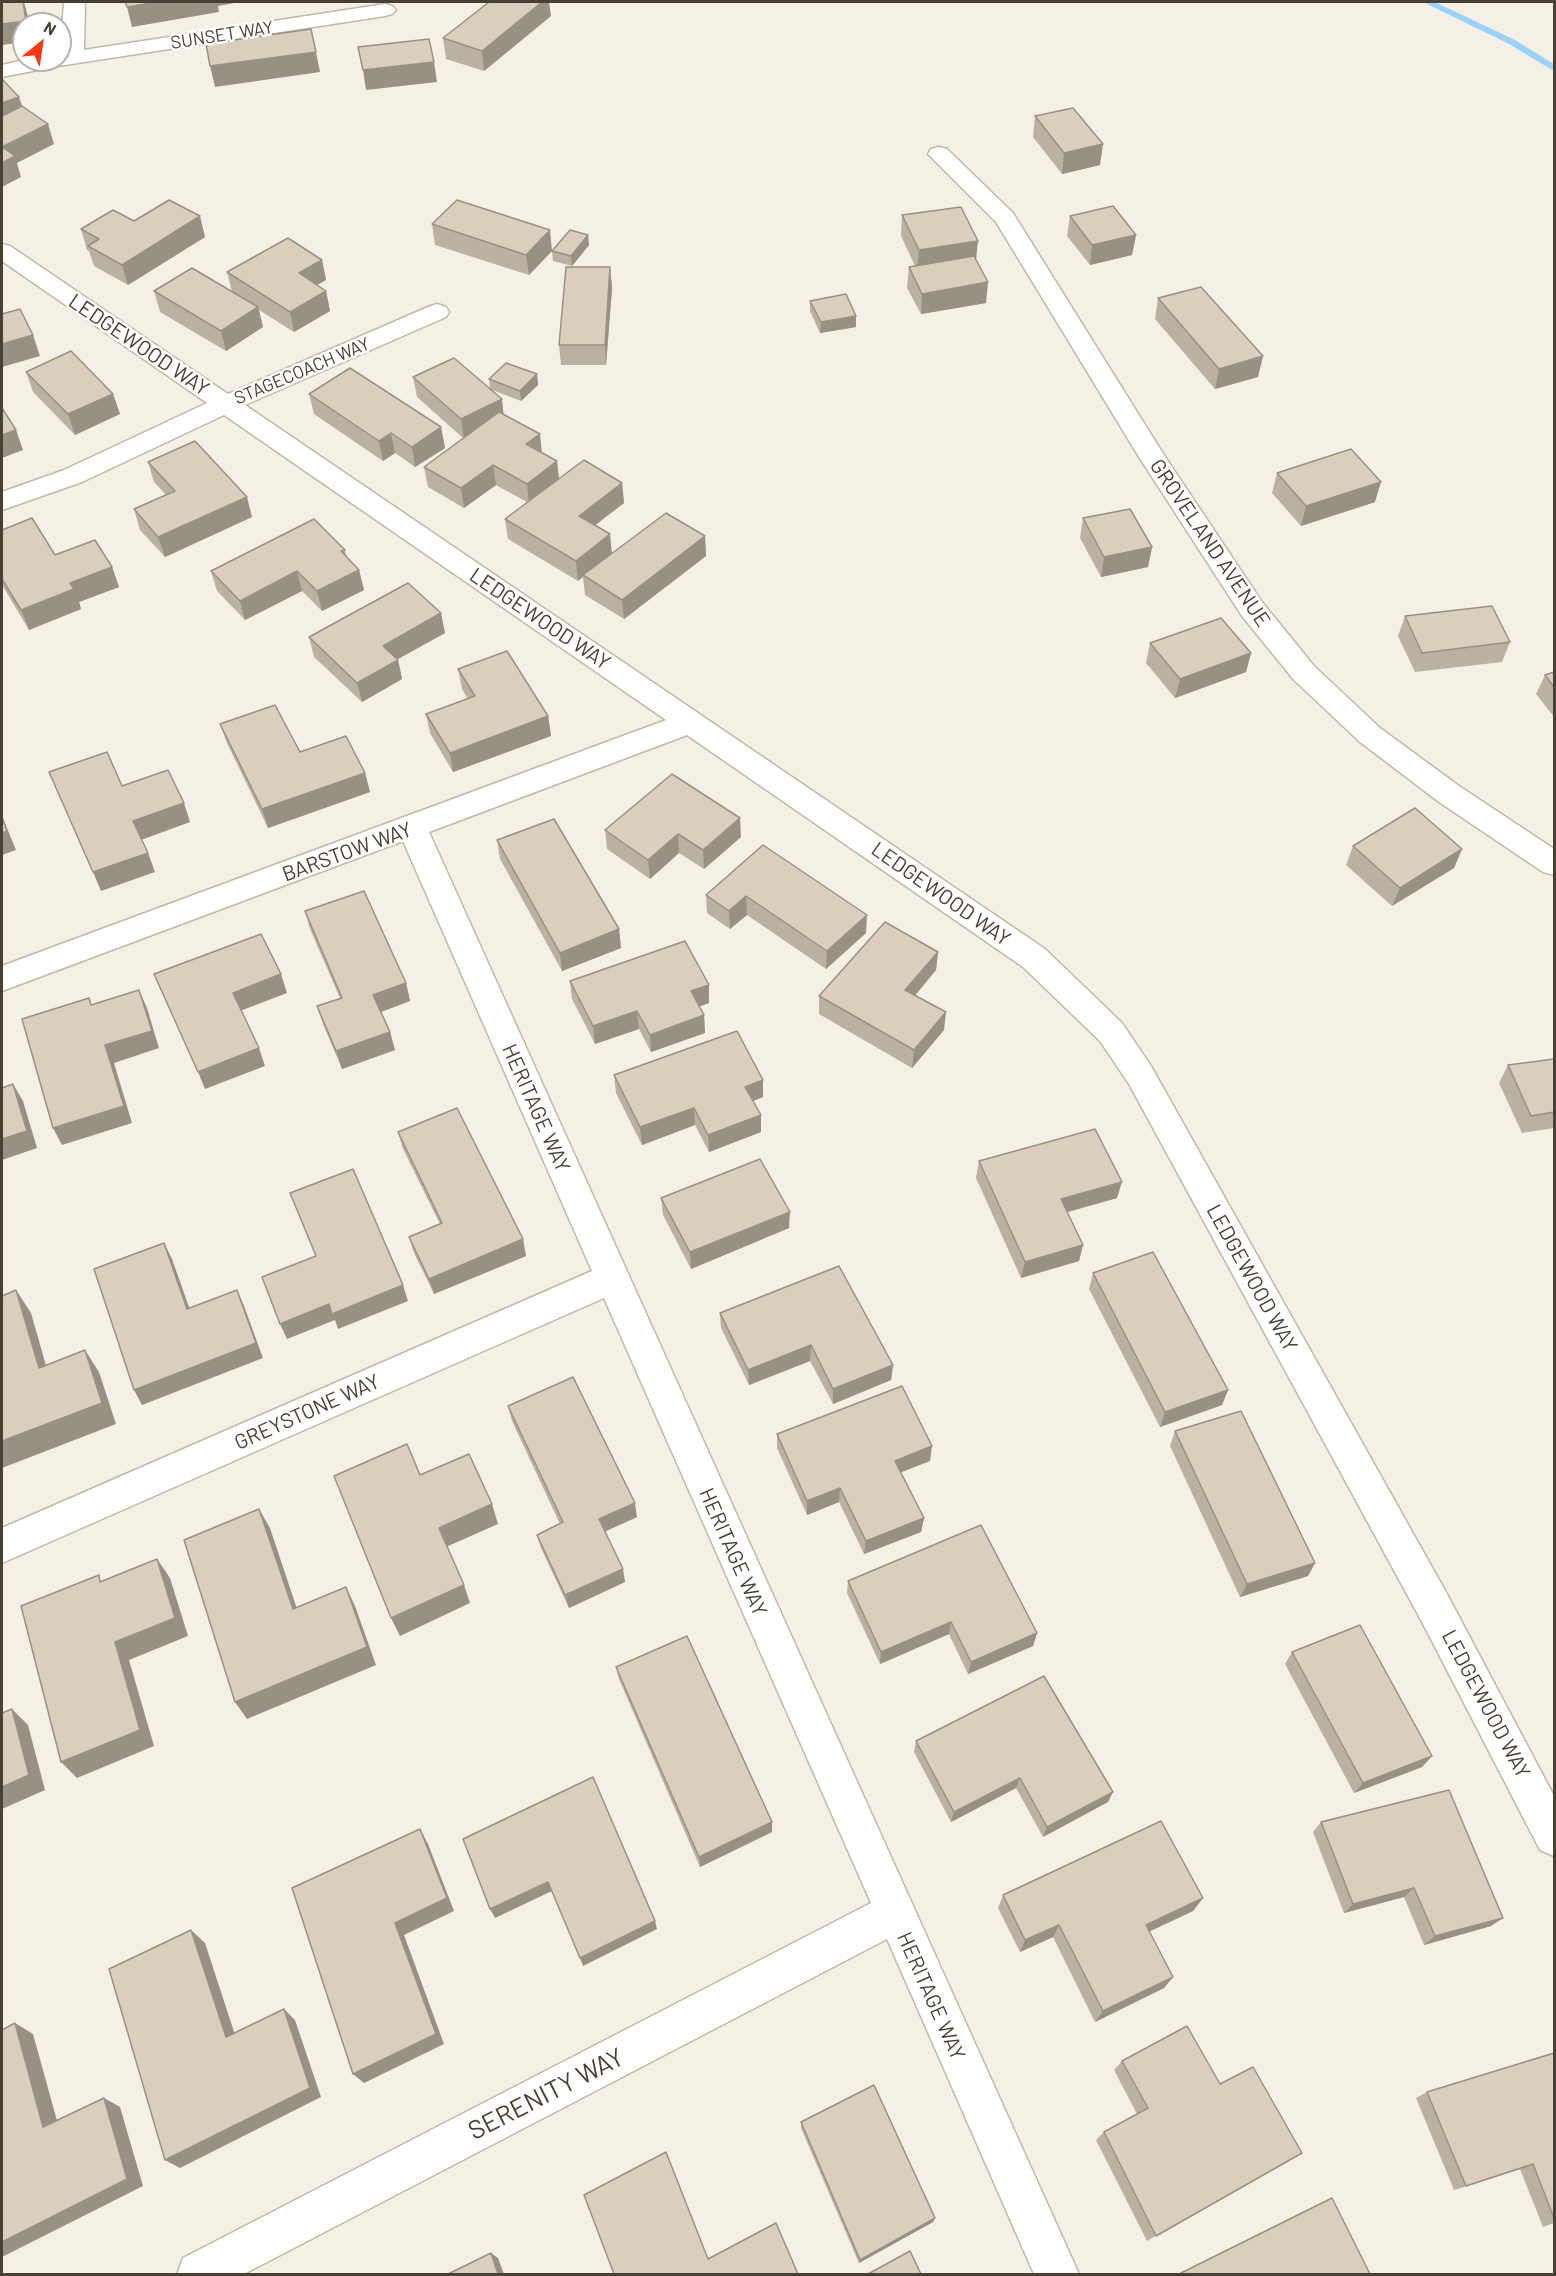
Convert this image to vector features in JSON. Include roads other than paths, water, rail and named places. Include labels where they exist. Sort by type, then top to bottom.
[{"type":"street","name":"SUNSET WAY","points":[[72,58],[385,10]]},
{"type":"street","name":"GROVELAND AVENUE","points":[[939,154],[1005,218],[1158,467],[1252,609],[1304,673],[1370,735],[1449,794],[1554,864]]},
{"type":"street","name":"LEDGEWOOD WAY","points":[[2,250],[1034,958],[1111,1032],[1140,1075],[1428,1596],[1554,1836]]},
{"type":"street","name":"STAGECOACH WAY","points":[[2,501],[73,476],[226,404],[437,312]]},
{"type":"street","name":"BARSTOW WAY","points":[[2,979],[412,828],[691,722]]},
{"type":"street","name":"HERITAGE WAY","points":[[412,828],[894,1913],[1057,2274]]},
{"type":"street","name":"GREYSTONE WAY","points":[[2,1546],[612,1279]]},
{"type":"street","name":"SERENITY WAY","points":[[199,2274],[894,1913]]},
{"type":"waterway","points":[[1428,2],[1512,42],[1554,68]]}]
